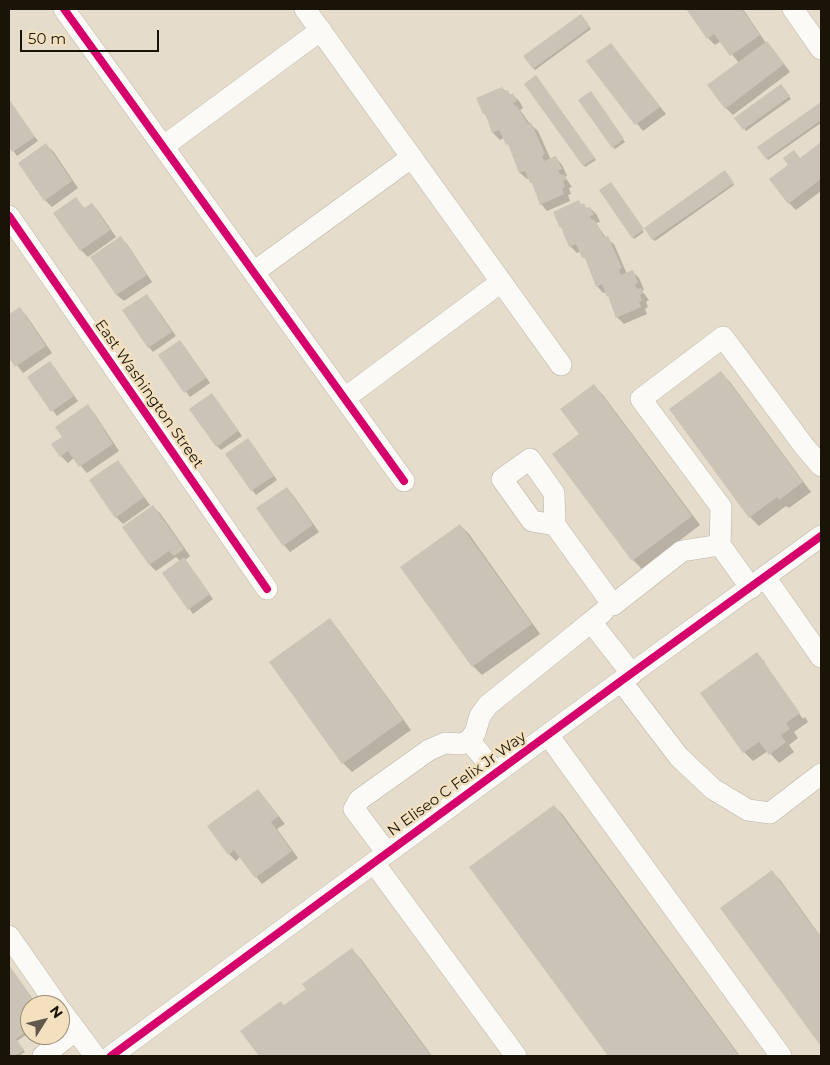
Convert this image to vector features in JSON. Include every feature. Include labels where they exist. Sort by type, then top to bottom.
[{"type":"street","points":[[305,9],[561,365]]},
{"type":"street","points":[[793,9],[821,49]]},
{"type":"street","points":[[72,12],[164,146],[404,481]]},
{"type":"street","points":[[164,146],[320,30]]},
{"type":"street","points":[[254,272],[412,157]]},
{"type":"street","name":"East Washington Street","points":[[9,216],[267,589]]},
{"type":"street","points":[[345,398],[501,282]]},
{"type":"street","points":[[821,466],[723,337],[641,399],[721,507],[720,545],[758,582],[821,656]]},
{"type":"street","points":[[555,525],[532,521],[502,479],[530,459],[554,493],[555,525],[613,605]]},
{"type":"street","name":"N Eliseo C Felix Jr Way","points":[[111,1056],[548,734],[821,536]]},
{"type":"street","points":[[516,1056],[380,858],[354,809],[359,800],[430,750],[445,743],[462,744],[469,740],[475,733],[480,716],[488,705],[682,552],[720,545]]},
{"type":"street","points":[[591,622],[679,757],[713,789],[748,810],[770,813],[821,774]]},
{"type":"street","points":[[548,734],[781,1056]]},
{"type":"street","points":[[469,740],[496,773]]},
{"type":"street","points":[[9,936],[50,995]]},
{"type":"street","points":[[70,1022],[95,1056]]},
{"type":"street","points":[[43,1056],[76,1030]]},
{"type":"building","points":[[686,9],[742,9],[760,35],[730,56],[714,34],[707,39]]},
{"type":"building","points":[[581,14],[590,27],[533,69],[523,56]]},
{"type":"building","points":[[767,41],[784,64],[725,109],[707,85]]},
{"type":"building","points":[[611,43],[660,107],[635,125],[586,61]]},
{"type":"building","points":[[536,75],[595,158],[583,166],[524,84]]},
{"type":"building","points":[[781,84],[790,96],[743,130],[734,118]]},
{"type":"building","points":[[502,87],[504,91],[508,90],[510,95],[513,93],[517,101],[513,103],[517,106],[528,124],[531,122],[545,154],[542,156],[544,161],[556,156],[562,169],[558,171],[561,175],[564,174],[566,180],[563,181],[565,187],[562,188],[564,194],[540,205],[532,183],[530,183],[525,171],[519,173],[508,144],[506,145],[499,130],[492,133],[485,113],[483,114],[476,98]]},
{"type":"building","points":[[591,91],[624,139],[612,148],[578,100]]},
{"type":"building","points":[[9,99],[35,137],[12,152],[9,147]]},
{"type":"building","points":[[821,102],[821,120],[766,159],[757,147]]},
{"type":"building","points":[[821,142],[821,179],[788,204],[769,179],[788,165],[783,158],[794,150],[800,158]]},
{"type":"building","points":[[46,143],[72,181],[44,201],[18,163]]},
{"type":"building","points":[[725,170],[734,183],[652,240],[644,228]]},
{"type":"building","points":[[611,182],[644,229],[632,238],[599,190]]},
{"type":"building","points":[[76,197],[84,208],[92,203],[110,230],[80,251],[53,213]]},
{"type":"building","points":[[579,200],[581,205],[584,203],[586,208],[590,207],[594,215],[590,216],[592,220],[594,219],[604,237],[608,236],[622,268],[619,269],[621,275],[633,270],[638,283],[635,284],[637,289],[641,288],[643,293],[640,295],[642,300],[639,302],[641,307],[616,318],[602,284],[596,287],[585,258],[582,258],[576,244],[569,247],[553,212]]},
{"type":"building","points":[[121,236],[147,275],[116,295],[90,257]]},
{"type":"building","points":[[147,294],[172,332],[148,348],[122,310]]},
{"type":"building","points":[[20,307],[46,346],[15,367],[9,358],[9,314]]},
{"type":"building","points":[[180,340],[206,378],[184,393],[158,355]]},
{"type":"building","points":[[50,361],[74,396],[51,412],[27,377]]},
{"type":"building","points":[[721,371],[803,482],[779,500],[777,497],[749,518],[669,409]]},
{"type":"building","points":[[594,384],[692,516],[632,561],[552,454],[579,434],[560,409]]},
{"type":"building","points":[[212,393],[238,431],[216,447],[189,409]]},
{"type":"building","points":[[88,404],[113,444],[79,467],[68,451],[60,457],[51,444],[62,437],[55,427]]},
{"type":"building","points":[[248,438],[274,476],[251,491],[225,454]]},
{"type":"building","points":[[118,460],[144,497],[115,518],[89,480]]},
{"type":"building","points":[[287,487],[313,525],[283,546],[256,508]]},
{"type":"building","points":[[153,505],[184,549],[174,556],[169,551],[149,565],[122,527]]},
{"type":"building","points":[[460,524],[532,624],[472,667],[400,567]]},
{"type":"building","points":[[184,557],[210,594],[188,610],[162,573]]},
{"type":"building","points":[[330,618],[403,720],[342,764],[269,662]]},
{"type":"building","points":[[757,652],[800,713],[786,723],[790,729],[781,735],[786,742],[769,755],[759,742],[743,753],[700,693]]},
{"type":"building","points":[[258,789],[279,816],[271,822],[292,851],[255,878],[234,850],[228,855],[207,826]]},
{"type":"building","points":[[554,805],[739,1056],[608,1056],[469,867]]},
{"type":"building","points":[[772,870],[821,938],[820,1045],[720,908]]},
{"type":"building","points":[[352,948],[431,1056],[259,1056],[240,1031],[281,1001],[284,1005],[306,989],[302,984]]},
{"type":"building","points":[[9,965],[30,995],[20,995],[20,1036],[16,1039],[24,1050],[15,1056],[9,1056]]},
{"type":"cycle path","points":[[64,9],[404,481]]},
{"type":"cycle path","points":[[9,216],[267,589]]},
{"type":"cycle path","points":[[111,1056],[821,536]]}]
